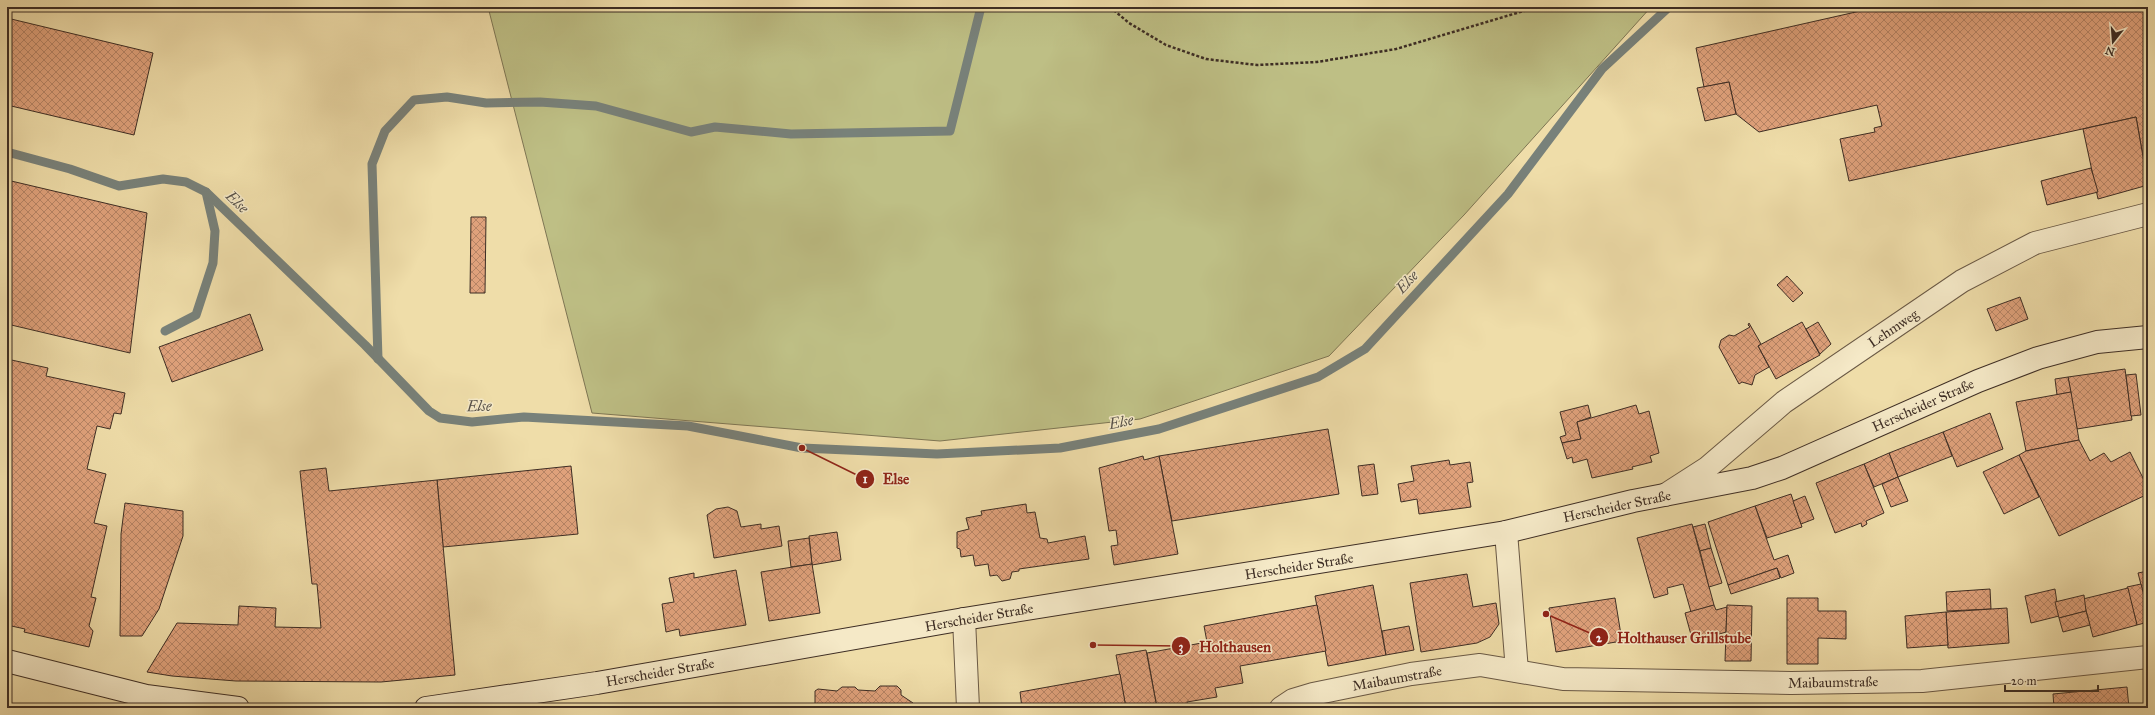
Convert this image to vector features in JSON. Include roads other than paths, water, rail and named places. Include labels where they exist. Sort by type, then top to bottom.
[{"type":"main road","name":"Lehmweg","points":[[1665,494],[1707,468],[1784,402],[1962,281],[2035,243],[2148,214]]},
{"type":"main road","name":"Herscheider Straße","points":[[426,708],[597,683],[964,619],[1506,532],[1665,494],[1752,478],[1782,468],[1978,381],[2038,358],[2097,342],[2148,337]]},
{"type":"main road","points":[[1506,532],[1517,671]]},
{"type":"main road","points":[[964,619],[968,708]]},
{"type":"main road","points":[[7,661],[146,696],[238,708]]},
{"type":"main road","name":"Maibaumstraße","points":[[1281,708],[1293,700],[1313,694],[1411,674],[1480,665],[1563,679],[1641,682],[1791,683],[1922,681],[2147,661]]},
{"type":"waterway","points":[[378,359],[372,164],[385,131],[414,100],[447,97],[486,103],[540,102],[596,106],[691,132],[715,127],[791,134],[950,131],[981,7]]},
{"type":"waterway","name":"Else","points":[[7,152],[70,169],[119,186],[163,179],[186,182],[206,192],[365,345],[429,411],[440,418],[472,422],[524,417],[688,426],[802,448],[937,454],[1060,448],[1159,429],[1318,377],[1365,349],[1508,194],[1602,69],[1669,7]]},
{"type":"waterway","points":[[165,331],[196,315],[213,263],[215,231],[206,192]]},
{"type":"place","name":"Else","points":[[802,448]]},
{"type":"place","name":"Holthauser Grillstube","points":[[1546,614]]},
{"type":"place","name":"Holthausen","points":[[1093,645]]}]
